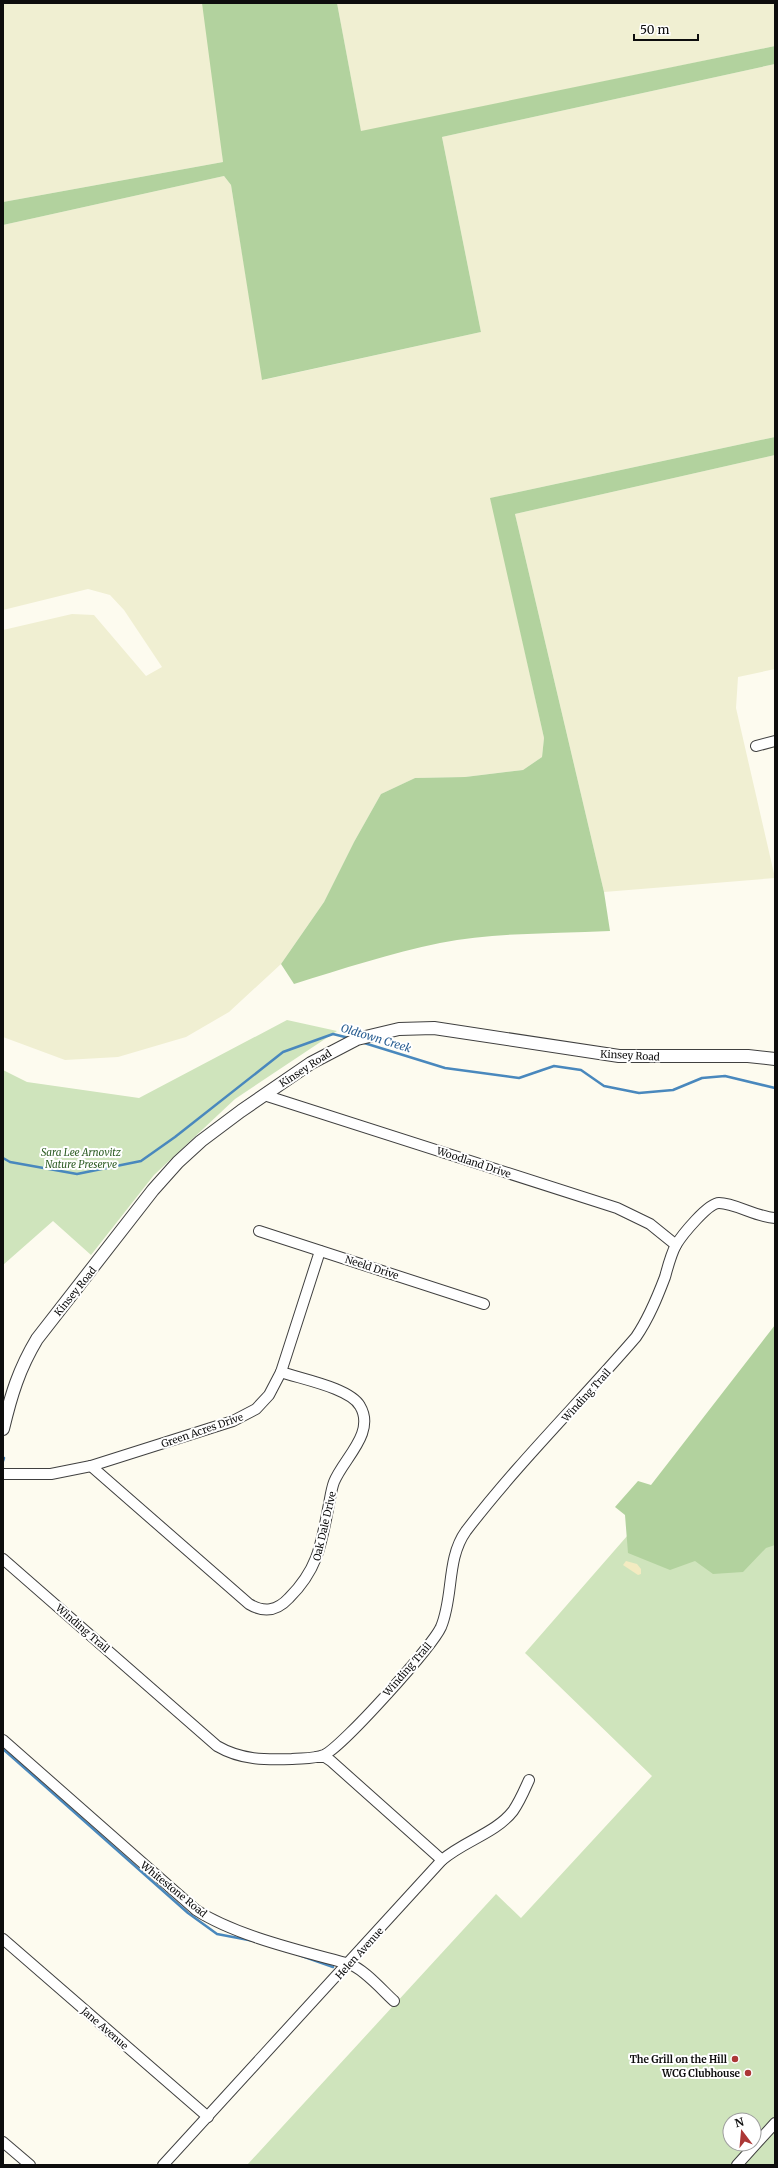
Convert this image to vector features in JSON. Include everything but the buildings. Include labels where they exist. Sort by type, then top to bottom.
[{"type":"street","points":[[756,746],[775,741]]},
{"type":"street","name":"Kinsey Road","points":[[3,1429],[13,1388],[25,1360],[37,1339],[153,1190],[178,1162],[201,1141],[311,1063],[341,1046],[364,1036],[399,1029],[434,1028],[619,1056],[748,1056],[775,1059]]},
{"type":"street","name":"Woodland Drive","points":[[264,1095],[617,1208],[650,1224],[676,1245]]},
{"type":"street","points":[[676,1245],[708,1208],[715,1203],[775,1218]]},
{"type":"street","name":"Neeld Drive","points":[[259,1231],[484,1304]]},
{"type":"street","name":"Winding Trail","points":[[3,1559],[217,1746],[235,1755],[255,1759],[317,1757],[331,1751],[341,1743],[434,1639],[445,1615],[454,1557],[462,1538],[493,1499],[636,1337],[653,1309],[676,1245]]},
{"type":"street","name":"Green Acres Drive","points":[[3,1474],[51,1474],[91,1466],[244,1416],[256,1409],[269,1395],[281,1372],[320,1251]]},
{"type":"street","name":"Oak Dale Drive","points":[[91,1466],[249,1604],[263,1610],[278,1607],[300,1587],[314,1566],[320,1548],[334,1482],[361,1436],[365,1423],[361,1407],[350,1394],[281,1372]]},
{"type":"street","name":"Whitestone Road","points":[[3,1740],[196,1910],[207,1917],[239,1931],[350,1964],[371,1979],[394,2001]]},
{"type":"street","points":[[317,1757],[325,1757],[331,1761],[442,1860]]},
{"type":"street","name":"Helen Avenue","points":[[163,2165],[350,1964],[442,1860],[458,1847],[507,1818],[520,1801],[529,1780]]},
{"type":"street","name":"Jane Avenue","points":[[3,1939],[208,2117]]},
{"type":"street","points":[[737,2165],[775,2123]]},
{"type":"street","points":[[3,2142],[30,2165]]},
{"type":"green space","points":[[3,3],[207,3],[223,162],[3,202]]},
{"type":"green space","points":[[202,3],[337,3],[361,131],[775,46],[775,64],[442,137],[481,332],[262,380],[231,185],[224,176],[3,225],[3,202],[223,162]]},
{"type":"green space","points":[[337,3],[775,3],[775,46],[361,132]]},
{"type":"green space","points":[[775,64],[775,437],[491,498],[544,738],[542,757],[523,770],[465,777],[415,778],[381,794],[354,842],[324,902],[281,964],[229,1012],[186,1037],[118,1057],[65,1060],[3,1037],[3,630],[72,614],[94,615],[146,676],[162,667],[124,610],[110,595],[88,589],[3,610],[3,225],[224,176],[231,185],[263,380],[481,332],[442,137]]},
{"type":"green space","points":[[775,437],[775,455],[515,514],[604,892],[610,931],[503,935],[461,939],[385,956],[294,984],[281,964],[324,902],[354,842],[381,794],[415,778],[465,777],[523,770],[542,757],[544,738],[490,498]]},
{"type":"green space","points":[[775,455],[775,669],[738,677],[736,708],[775,878],[604,892],[515,514]]},
{"type":"green space","name":"Sara Lee Arnovitz Nature Preserve","points":[[287,1020],[337,1031],[235,1099],[154,1175],[91,1255],[53,1221],[3,1265],[3,1070],[27,1082],[139,1098]]},
{"type":"green space","points":[[775,1325],[775,1545],[766,1548],[743,1572],[713,1574],[695,1561],[670,1570],[628,1553],[625,1515],[615,1507],[638,1481],[651,1485]]},
{"type":"green space","points":[[775,1492],[775,2165],[247,2165],[496,1894],[521,1918],[652,1776],[525,1653],[655,1504]]},
{"type":"sand","points":[[626,1561],[637,1564],[641,1569],[641,1574],[638,1575],[623,1565]]},
{"type":"waterway","name":"Oldtown Creek","points":[[3,1158],[10,1162],[77,1174],[141,1161],[175,1137],[283,1052],[333,1034],[349,1038]]},
{"type":"waterway","name":"Oldtown Creek","points":[[361,1042],[445,1068],[519,1078],[554,1066],[581,1070],[604,1086],[639,1093],[673,1090],[702,1078],[725,1076],[775,1088]]},
{"type":"waterway","points":[[3,1749],[188,1913],[217,1934],[254,1941]]},
{"type":"waterway","points":[[299,1955],[333,1967]]},
{"type":"place","name":"The Grill on the Hill","points":[[735,2059]]},
{"type":"place","name":"WCG Clubhouse","points":[[748,2073]]}]
